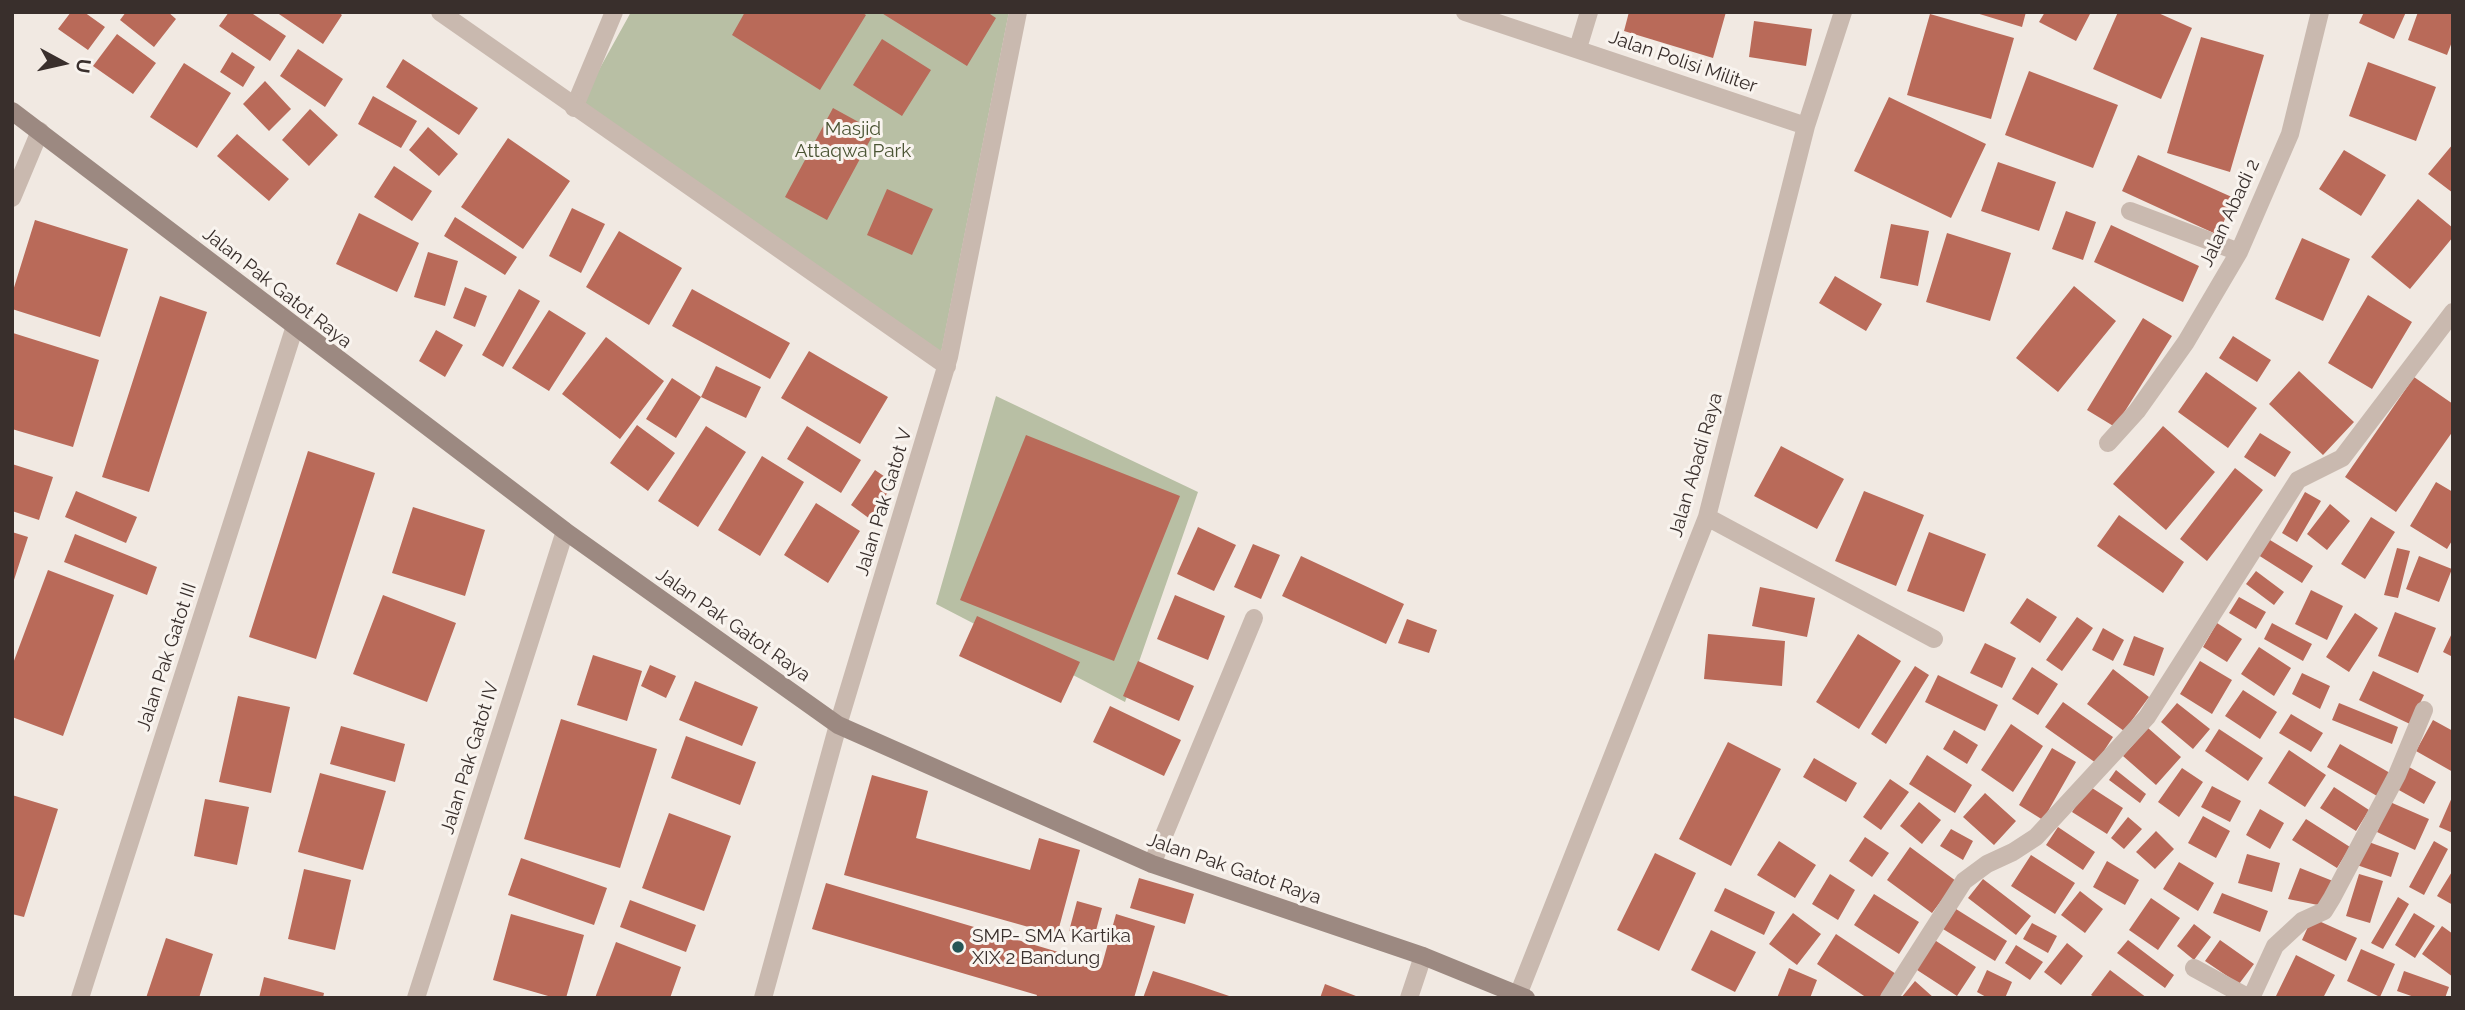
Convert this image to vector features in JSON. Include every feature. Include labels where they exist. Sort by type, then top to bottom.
[{"type":"street","points":[[440,12],[947,366]]},
{"type":"street","points":[[574,108],[614,12]]},
{"type":"street","name":"Jalan Pak Gatot V","points":[[763,998],[838,726],[947,366],[1018,12]]},
{"type":"street","name":"Jalan Polisi Militer","points":[[1465,12],[1806,126]]},
{"type":"street","points":[[1578,48],[1589,12]]},
{"type":"street","name":"Jalan Abadi Raya","points":[[1522,996],[1707,517],[1806,126],[1843,12]]},
{"type":"street","name":"Jalan Abadi 2","points":[[2108,443],[2137,411],[2186,342],[2239,252],[2290,134],[2318,13]]},
{"type":"street","name":"Jalan Pak Gatot Raya","points":[[12,111],[295,329],[565,531],[838,726],[1152,864],[1423,956],[1522,996]]},
{"type":"street","points":[[12,198],[40,131]]},
{"type":"street","points":[[2130,211],[2239,252]]},
{"type":"street","points":[[1889,998],[1964,881],[1987,864],[2036,837],[2147,717],[2298,480],[2342,458],[2453,312]]},
{"type":"street","name":"Jalan Pak Gatot III","points":[[80,998],[295,329]]},
{"type":"street","points":[[1707,517],[1934,639]]},
{"type":"street","name":"Jalan Pak Gatot IV","points":[[416,998],[565,531]]},
{"type":"street","points":[[1152,864],[1254,618]]},
{"type":"street","points":[[2194,968],[2250,998],[2275,946],[2302,921],[2324,911],[2328,905],[2397,775],[2424,710]]},
{"type":"street","points":[[1409,998],[1423,956]]},
{"type":"green space","name":"Masjid Attaqwa Park","points":[[631,12],[1009,12],[940,358],[580,104]]},
{"type":"green space","points":[[996,396],[1198,492],[1125,702],[936,604]]},
{"type":"building","points":[[71,12],[84,12],[105,27],[88,50],[58,29]]},
{"type":"building","points":[[126,12],[168,12],[176,19],[154,47],[120,20]]},
{"type":"building","points":[[229,12],[250,12],[286,36],[270,61],[219,26]]},
{"type":"building","points":[[276,12],[338,12],[342,15],[323,44]]},
{"type":"building","points":[[745,12],[861,12],[866,15],[820,90],[732,35]]},
{"type":"building","points":[[880,12],[987,12],[996,18],[967,66]]},
{"type":"building","points":[[1629,12],[1726,12],[1713,58],[1624,31]]},
{"type":"building","points":[[1973,12],[2026,12],[2022,27]]},
{"type":"building","points":[[2045,12],[2091,12],[2076,41],[2039,22]]},
{"type":"building","points":[[2118,12],[2156,12],[2192,28],[2161,99],[2093,69]]},
{"type":"building","points":[[2364,12],[2406,12],[2394,39],[2359,23]]},
{"type":"building","points":[[2418,12],[2453,12],[2453,39],[2447,55],[2408,40]]},
{"type":"building","points":[[1930,14],[2014,38],[1991,119],[1907,95]]},
{"type":"building","points":[[1754,21],[1812,29],[1806,66],[1749,57]]},
{"type":"building","points":[[117,34],[156,63],[133,94],[93,66]]},
{"type":"building","points":[[2201,37],[2264,55],[2230,172],[2167,153]]},
{"type":"building","points":[[882,39],[931,70],[902,116],[853,85]]},
{"type":"building","points":[[298,49],[343,79],[325,107],[280,76]]},
{"type":"building","points":[[232,52],[255,67],[243,87],[220,72]]},
{"type":"building","points":[[403,59],[478,108],[459,135],[386,87]]},
{"type":"building","points":[[2368,62],[2436,87],[2416,141],[2349,116]]},
{"type":"building","points":[[184,63],[231,93],[197,148],[150,117]]},
{"type":"building","points":[[2029,71],[2118,105],[2093,168],[2005,135]]},
{"type":"building","points":[[265,81],[291,109],[269,131],[243,104]]},
{"type":"building","points":[[373,96],[417,121],[401,148],[358,124]]},
{"type":"building","points":[[1889,97],[1986,144],[1951,218],[1854,171]]},
{"type":"building","points":[[833,108],[875,131],[827,220],[785,197]]},
{"type":"building","points":[[310,109],[338,135],[309,166],[282,140]]},
{"type":"building","points":[[428,127],[458,154],[439,176],[409,150]]},
{"type":"building","points":[[237,134],[289,179],[269,201],[217,156]]},
{"type":"building","points":[[508,138],[570,181],[523,249],[461,207]]},
{"type":"building","points":[[2453,144],[2453,193],[2428,174]]},
{"type":"building","points":[[2344,150],[2386,175],[2361,216],[2319,189]]},
{"type":"building","points":[[2138,155],[2234,198],[2218,235],[2122,191]]},
{"type":"building","points":[[1998,162],[2056,182],[2039,231],[1981,211]]},
{"type":"building","points":[[394,166],[432,191],[412,221],[374,197]]},
{"type":"building","points":[[887,189],[933,209],[912,255],[867,235]]},
{"type":"building","points":[[2418,199],[2453,228],[2453,237],[2410,289],[2371,257]]},
{"type":"building","points":[[572,208],[605,224],[581,273],[549,256]]},
{"type":"building","points":[[2066,211],[2096,222],[2083,260],[2052,249]]},
{"type":"building","points":[[359,213],[419,243],[397,292],[336,264]]},
{"type":"building","points":[[455,217],[517,257],[505,275],[444,236]]},
{"type":"building","points":[[35,220],[128,249],[100,337],[12,309],[12,294]]},
{"type":"building","points":[[1891,224],[1929,231],[1918,286],[1880,278]]},
{"type":"building","points":[[2111,225],[2199,266],[2183,302],[2094,262]]},
{"type":"building","points":[[619,231],[682,268],[649,325],[586,287]]},
{"type":"building","points":[[1947,233],[2011,253],[1990,321],[1926,302]]},
{"type":"building","points":[[2302,238],[2350,259],[2323,321],[2275,299]]},
{"type":"building","points":[[428,252],[458,261],[445,306],[414,297]]},
{"type":"building","points":[[1835,276],[1882,304],[1866,331],[1819,303]]},
{"type":"building","points":[[2074,286],[2116,321],[2058,392],[2016,358]]},
{"type":"building","points":[[465,287],[487,296],[475,327],[453,318]]},
{"type":"building","points":[[519,289],[540,301],[503,367],[482,355]]},
{"type":"building","points":[[692,289],[790,343],[770,379],[672,326]]},
{"type":"building","points":[[2368,295],[2412,322],[2372,389],[2328,363]]},
{"type":"building","points":[[160,296],[207,312],[149,492],[102,477]]},
{"type":"building","points":[[549,310],[586,333],[549,391],[512,368]]},
{"type":"building","points":[[2143,318],[2172,336],[2115,427],[2087,410]]},
{"type":"building","points":[[436,330],[463,345],[445,377],[419,361]]},
{"type":"building","points":[[13,333],[99,360],[73,447],[12,429]]},
{"type":"building","points":[[2233,336],[2271,360],[2257,382],[2219,358]]},
{"type":"building","points":[[606,337],[664,381],[620,439],[562,394]]},
{"type":"building","points":[[809,351],[888,397],[860,444],[781,398]]},
{"type":"building","points":[[716,366],[761,387],[746,418],[701,397]]},
{"type":"building","points":[[2299,371],[2354,422],[2323,455],[2269,404]]},
{"type":"building","points":[[2206,372],[2257,408],[2228,448],[2178,412]]},
{"type":"building","points":[[2414,377],[2453,404],[2453,431],[2396,512],[2345,477]]},
{"type":"building","points":[[672,378],[701,397],[676,438],[646,419]]},
{"type":"building","points":[[637,425],[675,453],[648,491],[610,463]]},
{"type":"building","points":[[706,426],[746,452],[698,527],[658,501]]},
{"type":"building","points":[[807,426],[861,460],[841,493],[787,459]]},
{"type":"building","points":[[2163,426],[2215,472],[2166,530],[2113,484]]},
{"type":"building","points":[[2260,433],[2291,452],[2275,477],[2244,457]]},
{"type":"building","points":[[1026,435],[1180,496],[1114,661],[960,600]]},
{"type":"building","points":[[1781,446],[1844,479],[1817,529],[1754,496]]},
{"type":"building","points":[[308,451],[375,473],[316,659],[249,637]]},
{"type":"building","points":[[762,456],[804,482],[760,556],[718,530]]},
{"type":"building","points":[[12,464],[53,477],[39,520],[12,511]]},
{"type":"building","points":[[2235,468],[2263,490],[2207,561],[2180,539]]},
{"type":"building","points":[[875,470],[894,483],[870,519],[851,505]]},
{"type":"building","points":[[2436,482],[2453,492],[2453,539],[2447,549],[2410,526]]},
{"type":"building","points":[[76,491],[137,517],[126,543],[65,517]]},
{"type":"building","points":[[1864,491],[1924,515],[1896,586],[1835,561]]},
{"type":"building","points":[[2305,492],[2321,501],[2297,542],[2282,533]]},
{"type":"building","points":[[816,503],[860,531],[828,583],[784,555]]},
{"type":"building","points":[[2330,504],[2350,521],[2327,550],[2307,534]]},
{"type":"building","points":[[413,507],[485,530],[465,596],[392,573]]},
{"type":"building","points":[[2119,515],[2184,562],[2163,593],[2097,546]]},
{"type":"building","points":[[2371,517],[2395,532],[2365,579],[2341,564]]},
{"type":"building","points":[[1198,527],[1236,545],[1214,591],[1177,574]]},
{"type":"building","points":[[12,532],[28,537],[13,583],[12,583]]},
{"type":"building","points":[[1929,532],[1986,554],[1964,612],[1907,591]]},
{"type":"building","points":[[75,534],[157,567],[147,595],[64,562]]},
{"type":"building","points":[[2265,537],[2313,566],[2302,583],[2255,553]]},
{"type":"building","points":[[1253,544],[1280,555],[1261,599],[1234,587]]},
{"type":"building","points":[[2397,548],[2410,551],[2398,598],[2384,595]]},
{"type":"building","points":[[1301,556],[1404,604],[1386,644],[1282,596]]},
{"type":"building","points":[[2419,556],[2452,569],[2439,602],[2406,589]]},
{"type":"building","points":[[48,570],[114,595],[63,736],[12,717],[12,666]]},
{"type":"building","points":[[2256,571],[2284,592],[2274,605],[2246,584]]},
{"type":"building","points":[[1760,587],[1815,598],[1807,637],[1752,626]]},
{"type":"building","points":[[2311,590],[2343,606],[2327,640],[2295,624]]},
{"type":"building","points":[[383,595],[456,623],[427,702],[353,674]]},
{"type":"building","points":[[1175,595],[1225,616],[1208,660],[1157,639]]},
{"type":"building","points":[[2239,597],[2266,612],[2256,629],[2229,613]]},
{"type":"building","points":[[2027,598],[2057,617],[2040,643],[2010,623]]},
{"type":"building","points":[[2395,612],[2436,628],[2418,673],[2378,656]]},
{"type":"building","points":[[2355,613],[2378,628],[2349,672],[2326,657]]},
{"type":"building","points":[[977,616],[1080,662],[1061,703],[959,656]]},
{"type":"building","points":[[2077,617],[2093,628],[2062,671],[2046,660]]},
{"type":"building","points":[[1407,619],[1437,630],[1429,653],[1398,643]]},
{"type":"building","points":[[2217,623],[2242,639],[2227,662],[2203,647]]},
{"type":"building","points":[[2272,623],[2312,644],[2303,661],[2264,639]]},
{"type":"building","points":[[2103,628],[2124,640],[2113,661],[2092,650]]},
{"type":"building","points":[[2453,631],[2453,657],[2443,652]]},
{"type":"building","points":[[1708,634],[1785,641],[1782,686],[1704,679]]},
{"type":"building","points":[[1858,634],[1901,661],[1859,729],[1816,702]]},
{"type":"building","points":[[2134,636],[2164,648],[2154,676],[2123,665]]},
{"type":"building","points":[[1985,643],[2016,658],[2002,688],[1970,673]]},
{"type":"building","points":[[2259,647],[2291,668],[2274,696],[2241,674]]},
{"type":"building","points":[[593,655],[642,671],[627,721],[577,705]]},
{"type":"building","points":[[1138,661],[1194,686],[1179,721],[1123,696]]},
{"type":"building","points":[[2200,661],[2232,680],[2212,714],[2180,694]]},
{"type":"building","points":[[650,665],[676,676],[666,698],[641,686]]},
{"type":"building","points":[[1915,666],[1929,675],[1886,744],[1871,734]]},
{"type":"building","points":[[2032,667],[2058,684],[2038,715],[2012,699]]},
{"type":"building","points":[[2113,669],[2149,697],[2124,731],[2087,704]]},
{"type":"building","points":[[2373,671],[2424,695],[2410,724],[2359,700]]},
{"type":"building","points":[[2302,673],[2330,686],[2320,709],[2292,694]]},
{"type":"building","points":[[1938,675],[1998,705],[1985,731],[1925,702]]},
{"type":"building","points":[[695,681],[758,707],[742,746],[679,720]]},
{"type":"building","points":[[2243,690],[2277,712],[2260,739],[2225,716]]},
{"type":"building","points":[[238,696],[290,707],[271,793],[219,782]]},
{"type":"building","points":[[2063,702],[2113,737],[2096,763],[2045,727]]},
{"type":"building","points":[[2177,703],[2210,729],[2193,749],[2161,722]]},
{"type":"building","points":[[2339,703],[2398,727],[2392,744],[2332,720]]},
{"type":"building","points":[[1110,706],[1181,740],[1164,776],[1093,742]]},
{"type":"building","points":[[2291,714],[2323,733],[2311,752],[2279,733]]},
{"type":"building","points":[[561,719],[657,749],[620,868],[524,839]]},
{"type":"building","points":[[2433,720],[2453,731],[2453,772],[2416,751]]},
{"type":"building","points":[[2011,724],[2043,746],[2013,792],[1981,770]]},
{"type":"building","points":[[341,726],[405,744],[395,782],[330,764]]},
{"type":"building","points":[[2148,728],[2181,757],[2156,785],[2123,756]]},
{"type":"building","points":[[2219,729],[2263,758],[2248,781],[2205,751]]},
{"type":"building","points":[[1954,730],[1978,745],[1967,764],[1943,749]]},
{"type":"building","points":[[686,736],[756,762],[740,805],[671,778]]},
{"type":"building","points":[[1728,742],[1781,769],[1731,866],[1679,839]]},
{"type":"building","points":[[2340,744],[2390,773],[2377,796],[2327,767]]},
{"type":"building","points":[[2052,748],[2076,762],[2043,820],[2019,805]]},
{"type":"building","points":[[2289,750],[2326,775],[2305,807],[2268,783]]},
{"type":"building","points":[[1927,755],[1972,785],[1955,813],[1909,784]]},
{"type":"building","points":[[1814,758],[1857,783],[1846,802],[1803,777]]},
{"type":"building","points":[[2409,767],[2436,782],[2424,804],[2397,789]]},
{"type":"building","points":[[2182,768],[2203,782],[2179,817],[2158,802]]},
{"type":"building","points":[[2116,770],[2146,794],[2140,803],[2109,780]]},
{"type":"building","points":[[320,773],[386,791],[363,870],[298,852]]},
{"type":"building","points":[[872,775],[928,791],[916,838],[1030,870],[1039,838],[1080,850],[1057,935],[844,875]]},
{"type":"building","points":[[1890,779],[1909,792],[1881,830],[1863,817]]},
{"type":"building","points":[[2089,786],[2123,808],[2107,834],[2072,812]]},
{"type":"building","points":[[2212,786],[2241,801],[2230,822],[2201,807]]},
{"type":"building","points":[[2334,787],[2369,810],[2356,831],[2320,808]]},
{"type":"building","points":[[1985,793],[2016,821],[1994,845],[1963,817]]},
{"type":"building","points":[[12,795],[58,809],[24,917],[12,914]]},
{"type":"building","points":[[2453,795],[2453,833],[2439,827]]},
{"type":"building","points":[[205,799],[249,807],[237,865],[194,856]]},
{"type":"building","points":[[1919,802],[1941,820],[1922,844],[1900,826]]},
{"type":"building","points":[[2390,802],[2429,819],[2415,850],[2377,832]]},
{"type":"building","points":[[2260,809],[2284,823],[2270,849],[2246,835]]},
{"type":"building","points":[[669,813],[731,836],[704,911],[642,888]]},
{"type":"building","points":[[2203,816],[2230,831],[2216,858],[2188,843]]},
{"type":"building","points":[[2128,817],[2142,829],[2124,849],[2111,838]]},
{"type":"building","points":[[2306,819],[2350,847],[2337,868],[2292,840]]},
{"type":"building","points":[[2058,827],[2095,852],[2083,870],[2046,845]]},
{"type":"building","points":[[1951,829],[1973,841],[1963,860],[1940,846]]},
{"type":"building","points":[[2156,831],[2174,849],[2155,869],[2136,852]]},
{"type":"building","points":[[1865,837],[1889,853],[1872,877],[1849,861]]},
{"type":"building","points":[[1779,841],[1816,865],[1795,898],[1757,875]]},
{"type":"building","points":[[2366,841],[2399,853],[2391,877],[2357,865]]},
{"type":"building","points":[[2434,841],[2448,849],[2424,895],[2409,887]]},
{"type":"building","points":[[1910,847],[1956,881],[1932,913],[1887,880]]},
{"type":"building","points":[[1655,853],[1696,873],[1659,951],[1617,930]]},
{"type":"building","points":[[2247,854],[2280,863],[2272,892],[2238,883]]},
{"type":"building","points":[[2031,855],[2075,883],[2055,914],[2011,886]]},
{"type":"building","points":[[521,858],[607,888],[594,925],[508,895]]},
{"type":"building","points":[[2107,861],[2139,880],[2125,905],[2093,887]]},
{"type":"building","points":[[2179,862],[2214,883],[2198,911],[2163,889]]},
{"type":"building","points":[[2300,868],[2338,883],[2318,905],[2288,899]]},
{"type":"building","points":[[304,869],[351,880],[335,950],[288,939]]},
{"type":"building","points":[[2453,870],[2453,905],[2437,896]]},
{"type":"building","points":[[1830,874],[1855,890],[1838,920],[1812,904]]},
{"type":"building","points":[[2359,874],[2383,881],[2370,923],[2346,916]]},
{"type":"building","points":[[1139,878],[1194,894],[1185,924],[1130,908]]},
{"type":"building","points":[[1983,879],[2031,916],[2016,935],[1968,898]]},
{"type":"building","name":"SMP- SMA Kartika XIX 2 Bandung","points":[[826,883],[1102,965],[1116,914],[1155,926],[1134,998],[1036,998],[1037,995],[812,929]]},
{"type":"building","points":[[1725,888],[1775,912],[1764,935],[1714,911]]},
{"type":"building","points":[[2080,891],[2103,909],[2085,933],[2061,915]]},
{"type":"building","points":[[2222,893],[2268,911],[2260,932],[2213,913]]},
{"type":"building","points":[[1874,894],[1919,922],[1899,954],[1854,925]]},
{"type":"building","points":[[2398,897],[2409,904],[2383,949],[2371,943]]},
{"type":"building","points":[[2151,898],[2180,918],[2158,950],[2129,930]]},
{"type":"building","points":[[630,900],[696,925],[686,952],[620,927]]},
{"type":"building","points":[[1077,901],[1102,908],[1094,938],[1069,931]]},
{"type":"building","points":[[1956,909],[2007,941],[1995,961],[1943,929]]},
{"type":"building","points":[[1793,913],[1821,934],[1797,965],[1769,944]]},
{"type":"building","points":[[2414,913],[2435,926],[2415,958],[2395,945]]},
{"type":"building","points":[[511,914],[584,935],[566,998],[555,998],[493,980]]},
{"type":"building","points":[[2312,918],[2357,938],[2346,961],[2302,940]]},
{"type":"building","points":[[2032,923],[2057,936],[2048,953],[2023,939]]},
{"type":"building","points":[[2194,924],[2211,937],[2194,960],[2177,946]]},
{"type":"building","points":[[2442,926],[2453,934],[2453,977],[2422,954]]},
{"type":"building","points":[[1711,930],[1756,952],[1735,992],[1691,970]]},
{"type":"building","points":[[1836,934],[1896,974],[1880,998],[1867,998],[1817,964]]},
{"type":"building","points":[[166,938],[213,954],[199,998],[146,998]]},
{"type":"building","points":[[1933,939],[1976,967],[1957,996],[1914,968]]},
{"type":"building","points":[[2128,940],[2174,975],[2165,988],[2117,953]]},
{"type":"building","points":[[2220,940],[2254,964],[2239,984],[2205,961]]},
{"type":"building","points":[[616,942],[681,967],[670,998],[595,998]]},
{"type":"building","points":[[2067,943],[2083,956],[2061,985],[2044,972]]},
{"type":"building","points":[[2016,945],[2043,962],[2030,980],[2005,963]]},
{"type":"building","points":[[2361,949],[2395,964],[2380,997],[2347,981]]},
{"type":"building","points":[[2296,955],[2335,975],[2323,998],[2276,996]]},
{"type":"building","points":[[1789,968],[1817,980],[1810,998],[1777,998]]},
{"type":"building","points":[[1987,970],[2012,982],[2005,998],[1988,998],[1977,992]]},
{"type":"building","points":[[2110,970],[2147,998],[2096,998],[2091,995]]},
{"type":"building","name":"SMP- SMA Kartika XIX 2 Bandung","points":[[1153,971],[1194,984],[1235,998],[1143,998]]},
{"type":"building","points":[[2404,971],[2449,987],[2445,998],[2417,998],[2397,991]]},
{"type":"building","points":[[264,977],[324,993],[323,998],[259,998]]},
{"type":"building","points":[[1915,981],[1934,998],[1901,998]]},
{"type":"building","points":[[1325,984],[1361,998],[1320,998]]},
{"type":"place","name":"SMP- SMA Kartika XIX 2 Bandung","points":[[958,947]]}]
